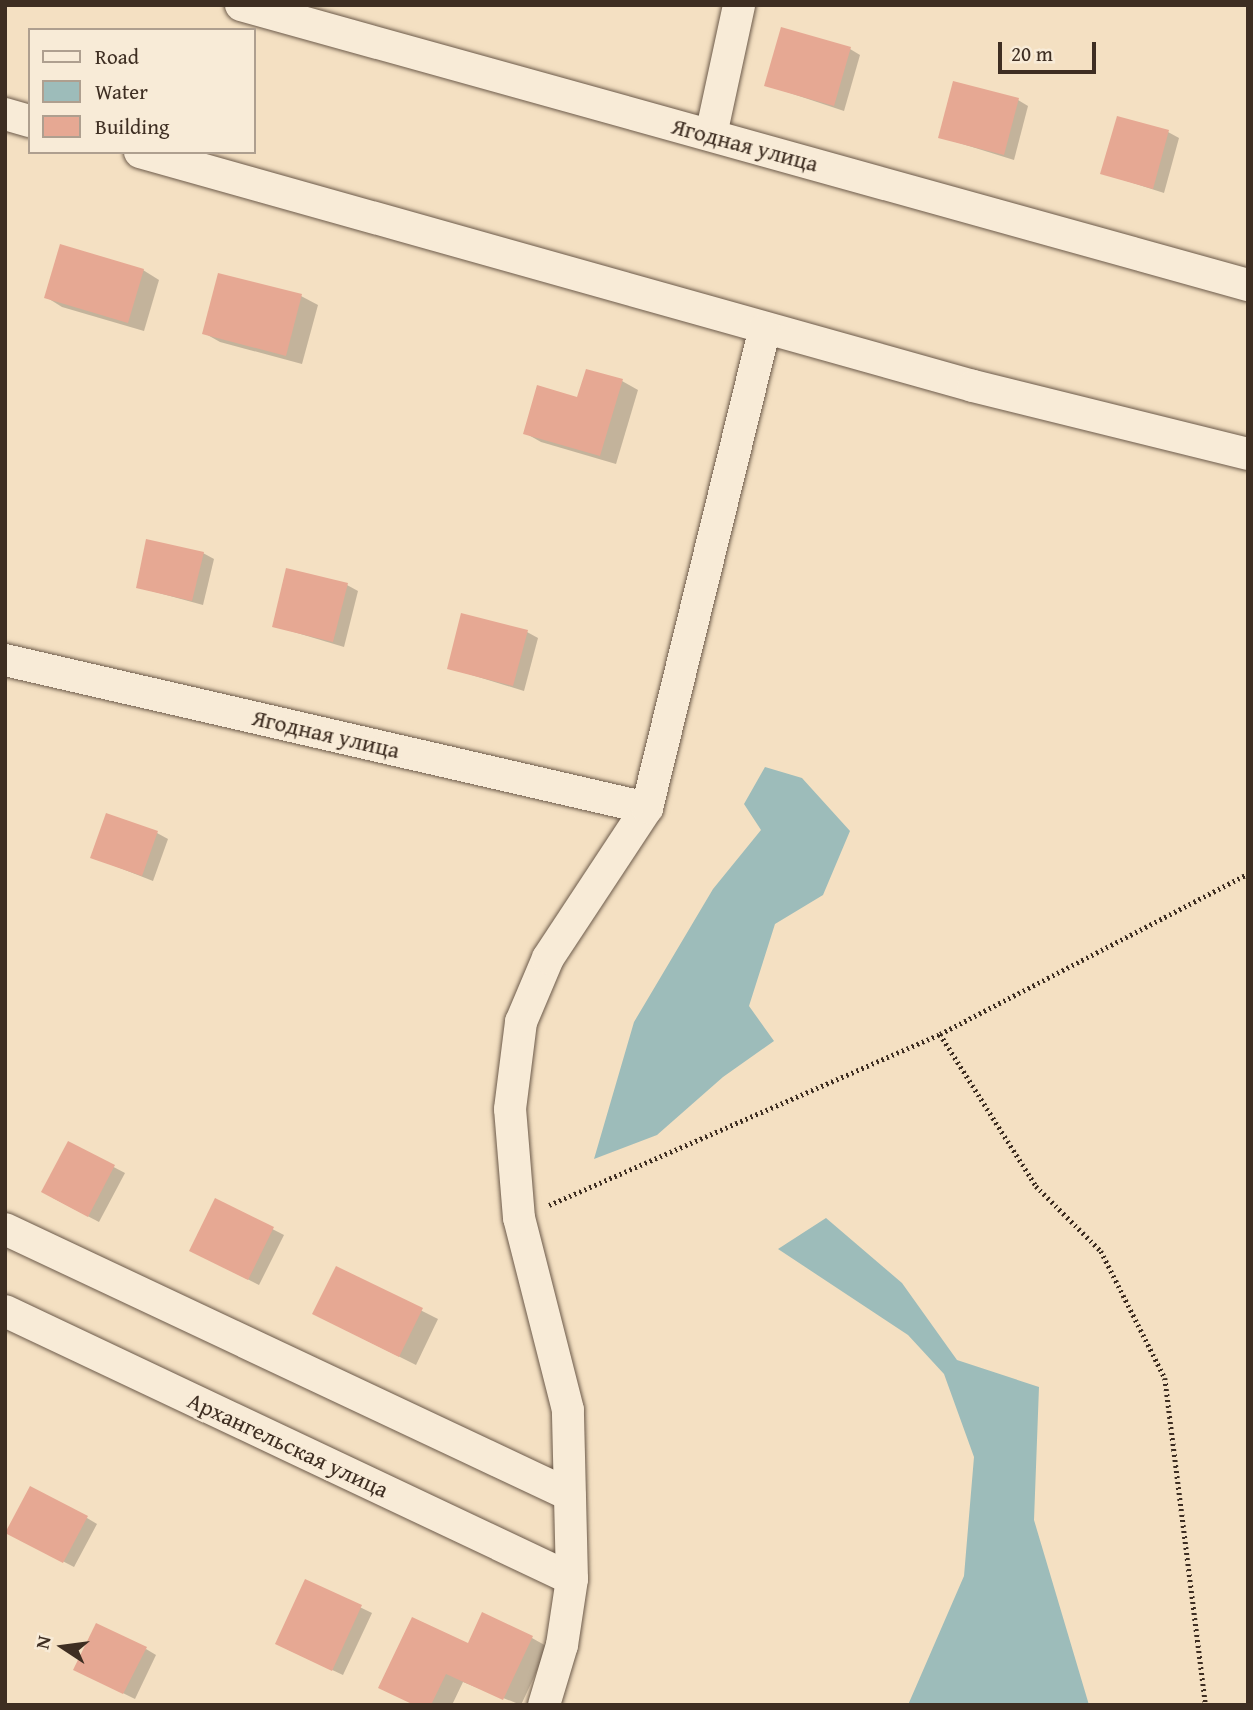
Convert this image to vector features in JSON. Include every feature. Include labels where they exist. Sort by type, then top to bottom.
[{"type":"street","name":"Ягодная улица","points":[[241,5],[1248,285]]},
{"type":"street","points":[[711,135],[739,5]]},
{"type":"street","points":[[5,114],[28,120]]},
{"type":"street","points":[[147,154],[765,329],[1248,454]]},
{"type":"street","points":[[544,1705],[562,1645],[572,1579],[568,1410],[519,1218],[510,1109],[521,1023],[548,958],[585,896],[647,808],[765,329]]},
{"type":"street","name":"Ягодная улица","points":[[5,660],[647,808]]},
{"type":"street","points":[[5,1229],[570,1494]]},
{"type":"street","name":"Архангельская улица","points":[[5,1311],[572,1579]]},
{"type":"path","points":[[519,1218],[940,1034],[1248,874]]},
{"type":"path","points":[[940,1034],[1036,1186],[1101,1251],[1165,1378],[1206,1705]]},
{"type":"water","points":[[765,767],[802,778],[850,831],[823,895],[775,924],[749,1006],[774,1041],[723,1077],[657,1135],[594,1159],[634,1022],[713,889],[761,830],[744,804]]},
{"type":"water","points":[[826,1218],[902,1283],[957,1360],[1039,1387],[1034,1520],[1089,1705],[908,1705],[964,1576],[974,1457],[944,1374],[908,1335],[778,1249]]},
{"type":"building","points":[[781,27],[851,47],[834,106],[764,86]]},
{"type":"building","points":[[953,81],[1019,98],[1004,155],[938,138]]},
{"type":"building","points":[[1117,116],[1169,130],[1153,189],[1100,174]]},
{"type":"building","points":[[60,244],[144,269],[128,323],[44,298]]},
{"type":"building","points":[[218,273],[302,294],[286,356],[202,334]]},
{"type":"building","points":[[586,369],[623,379],[600,456],[523,434],[537,385],[577,397]]},
{"type":"building","points":[[146,539],[204,552],[192,601],[136,588]]},
{"type":"building","points":[[286,568],[348,583],[333,642],[272,627]]},
{"type":"building","points":[[461,613],[528,630],[513,686],[447,669]]},
{"type":"building","points":[[106,813],[158,831],[142,876],[90,858]]},
{"type":"building","points":[[68,1141],[115,1165],[88,1217],[41,1192]]},
{"type":"building","points":[[215,1198],[274,1227],[248,1280],[189,1251]]},
{"type":"building","points":[[336,1266],[423,1308],[399,1357],[312,1314]]},
{"type":"building","points":[[30,1486],[88,1516],[63,1563],[5,1533]]},
{"type":"building","points":[[305,1579],[362,1605],[332,1671],[275,1644]]},
{"type":"building","points":[[482,1612],[533,1636],[503,1700],[446,1674],[431,1705],[414,1705],[378,1688],[412,1617],[468,1643]]},
{"type":"building","points":[[96,1623],[147,1647],[123,1694],[73,1670]]}]
